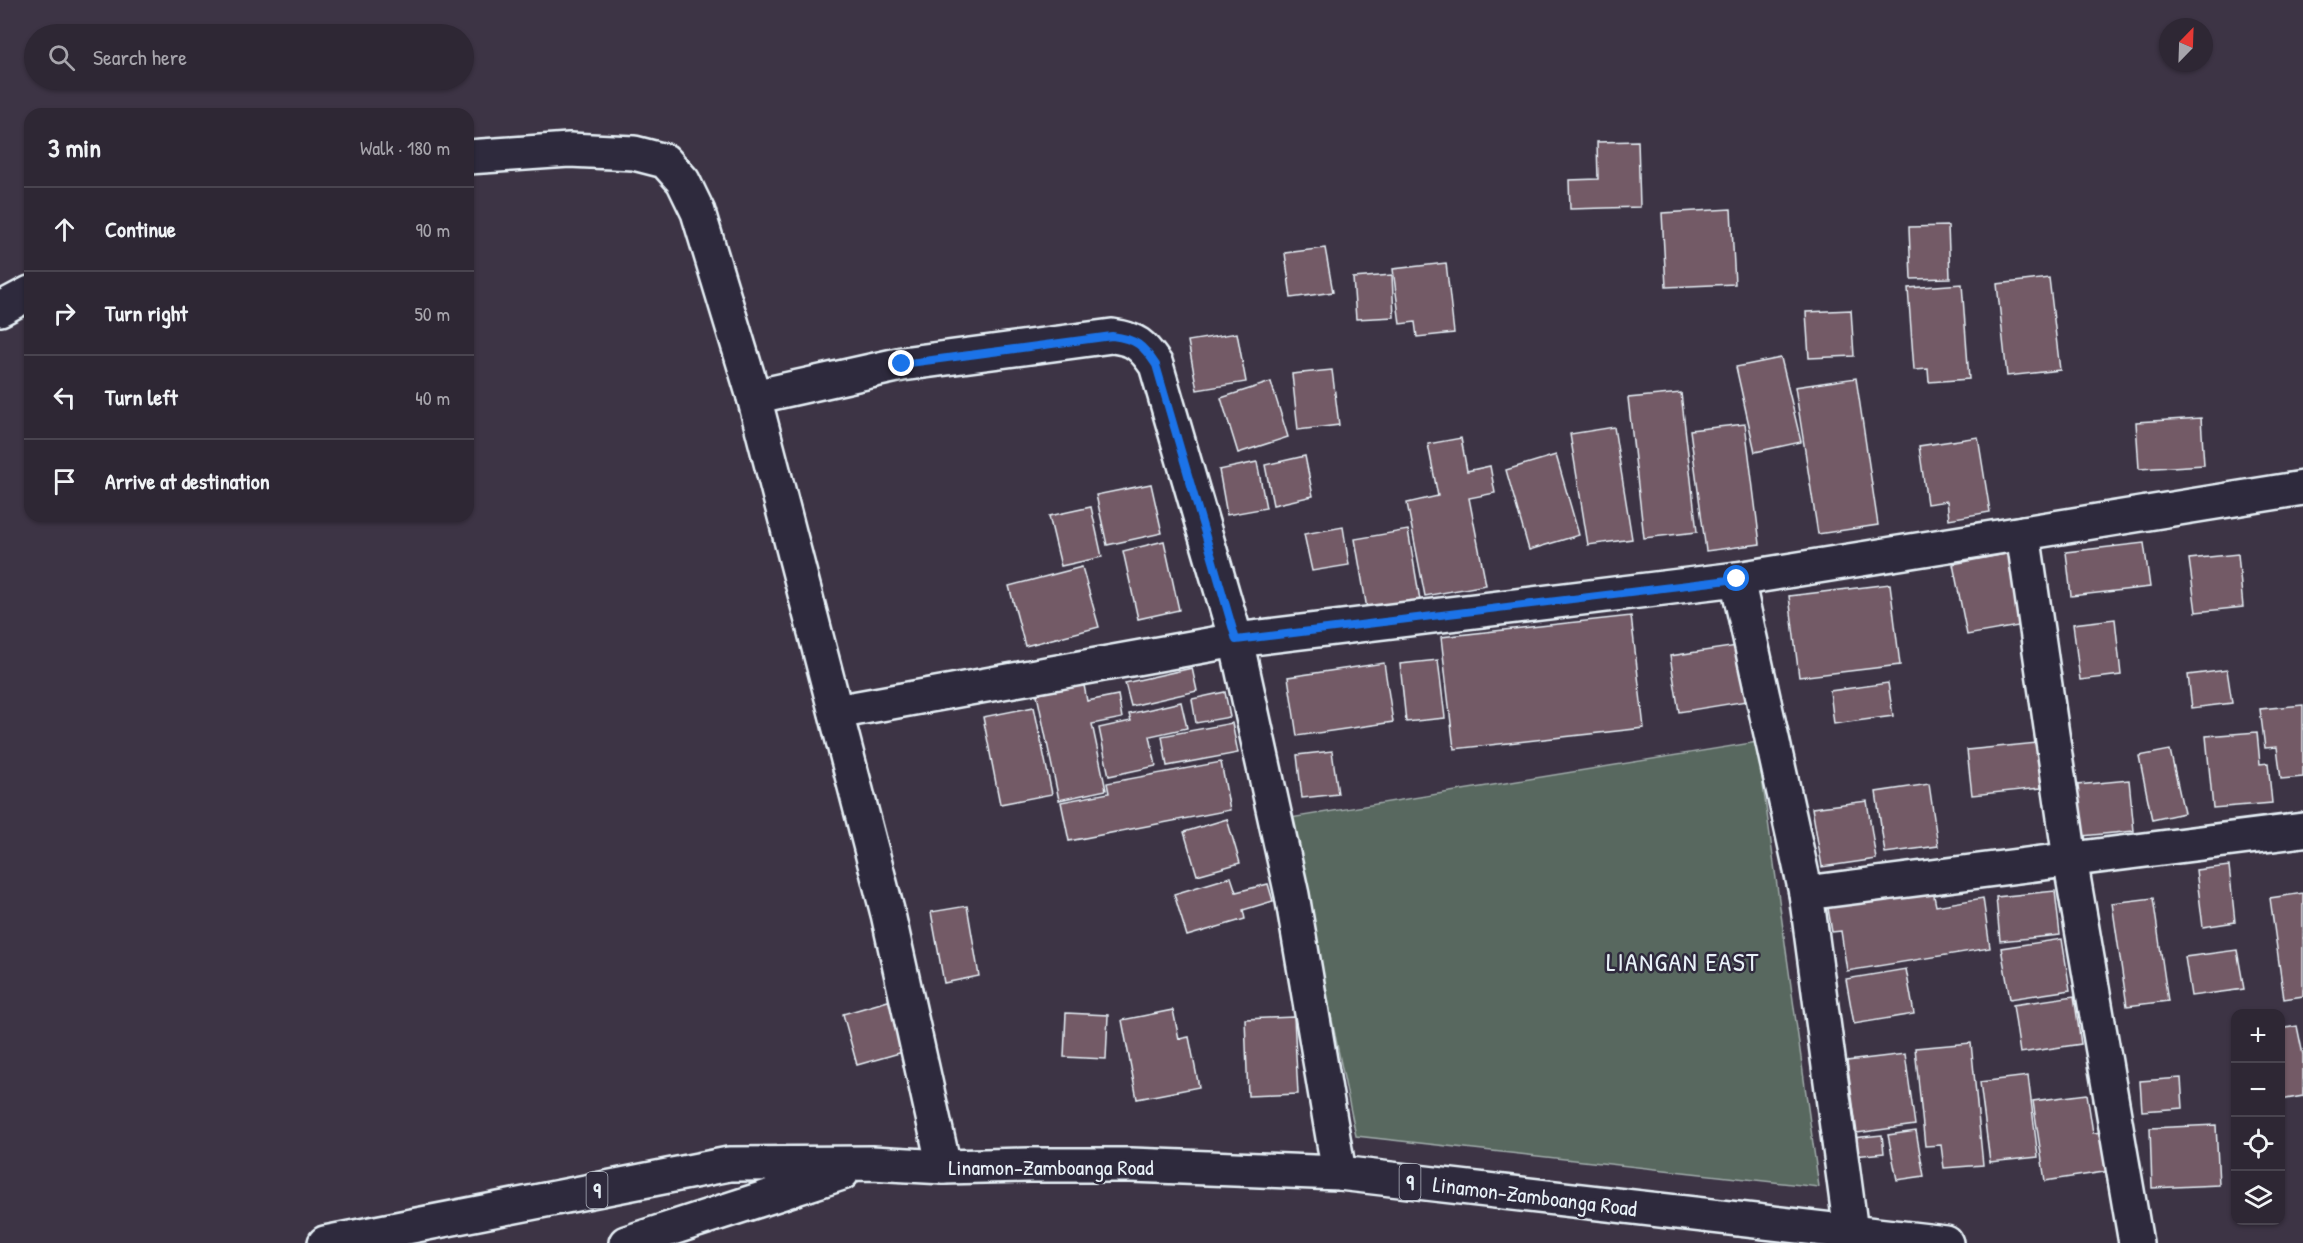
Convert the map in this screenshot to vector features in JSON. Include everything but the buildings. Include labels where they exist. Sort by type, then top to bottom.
[{"type":"main road","points":[[474,157],[569,150],[634,153],[664,161],[683,180],[698,212],[754,398],[836,712],[888,914],[944,1167]]},
{"type":"main road","points":[[0,309],[24,296]]},
{"type":"main road","points":[[754,398],[902,364],[1112,336],[1131,339],[1146,350],[1156,365],[1236,640],[1292,895],[1339,1173]]},
{"type":"main road","points":[[836,712],[1236,640],[1737,579],[2303,488]]},
{"type":"main road","points":[[2023,533],[2070,859],[2136,1243]]},
{"type":"main road","points":[[1737,579],[1806,893],[1851,1232]]},
{"type":"main road","points":[[1806,893],[2303,830]]},
{"type":"main road","name":"Linamon-Zamboanga Road","points":[[626,1243],[872,1163]]},
{"type":"main road","name":"Linamon-Zamboanga Road","points":[[325,1243],[729,1164],[872,1163],[944,1167],[1131,1165],[1339,1173],[1946,1243]]},
{"type":"shaded area","points":[[1757,742],[1819,1187],[1356,1136],[1290,818]]},
{"type":"district","name":"LIANGAN EAST","points":[[1683,961]]},
{"type":"route","points":[[902,364],[1112,336],[1131,339],[1146,350],[1156,365],[1236,640],[1737,579]]}]
